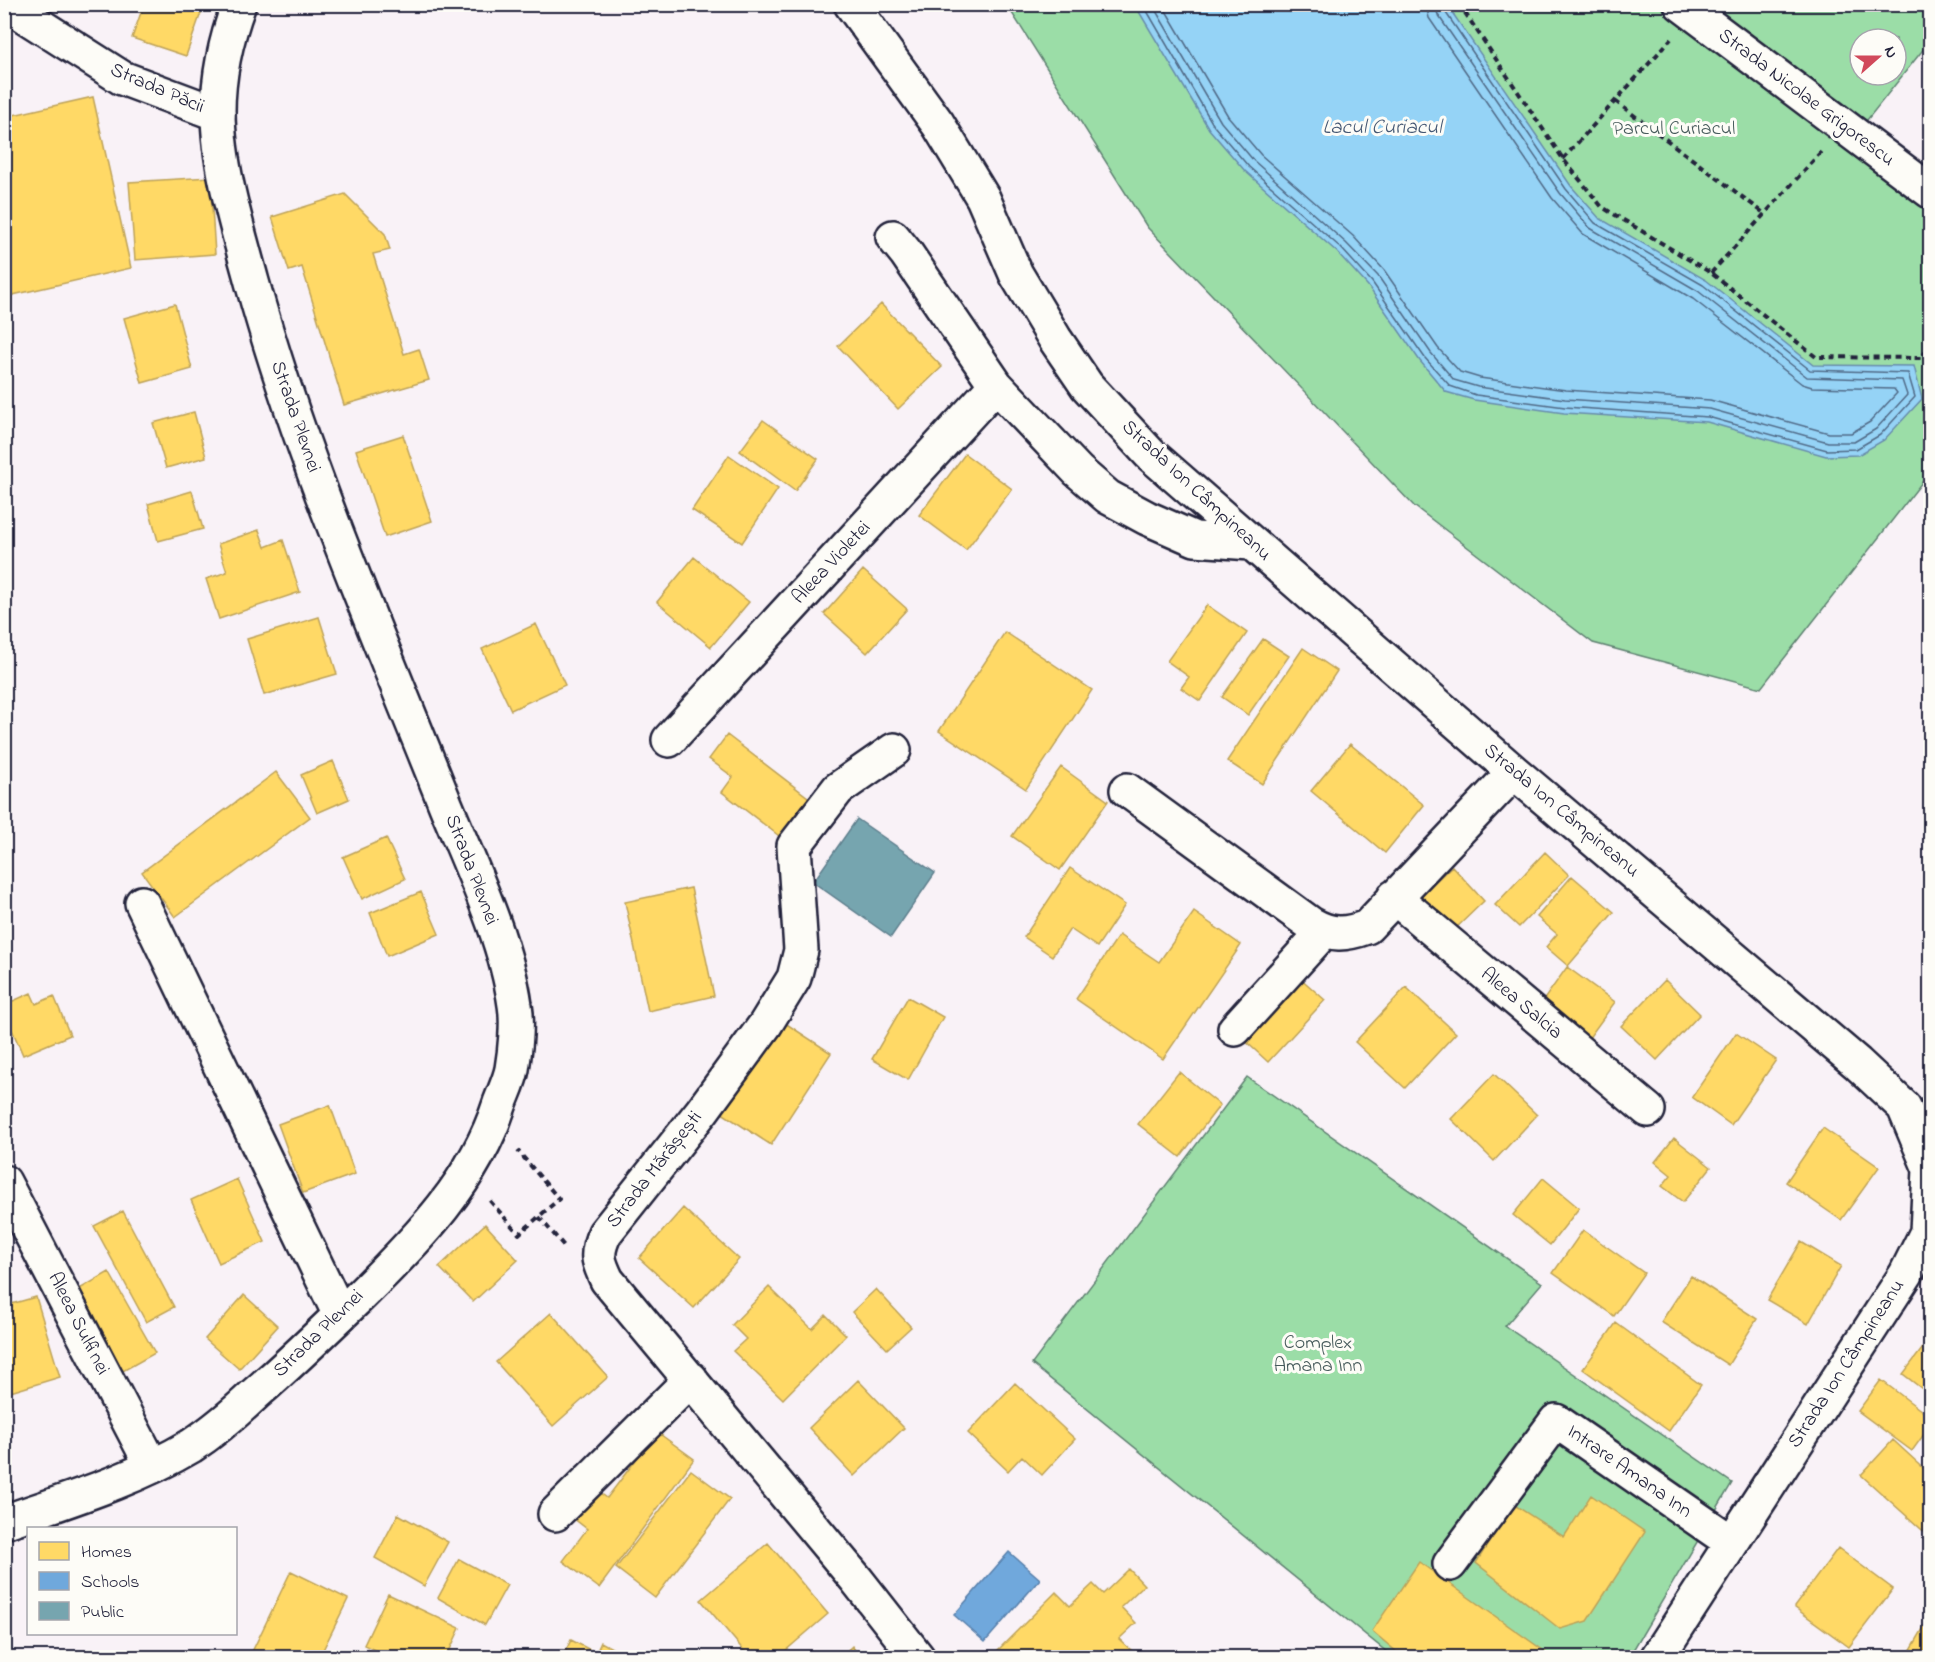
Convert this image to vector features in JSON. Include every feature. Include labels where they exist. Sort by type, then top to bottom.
[{"type":"street","name":"Strada Păcii","points":[[6,4],[122,78],[218,114]]},
{"type":"street","name":"Strada Plevnei","points":[[4,1522],[88,1493],[152,1466],[190,1446],[220,1426],[340,1315],[426,1228],[467,1176],[494,1124],[512,1070],[517,1010],[508,969],[482,896],[334,527],[286,396],[236,221],[223,160],[218,114],[222,66],[238,4]]},
{"type":"street","name":"Strada Ion Câmpineanu","points":[[851,4],[944,133],[983,198],[1016,274],[1055,339],[1087,386],[1150,454],[1514,772],[1857,1063],[1904,1107],[1930,1169],[1927,1232],[1906,1274],[1657,1658]]},
{"type":"street","name":"Strada Nicolae Grigorescu","points":[[1687,9],[1930,192]]},
{"type":"street","points":[[893,237],[996,385],[1078,471],[1108,497],[1147,518],[1195,539],[1251,543]]},
{"type":"street","name":"Aleea Violetei","points":[[669,740],[996,385]]},
{"type":"street","name":"Strada Mărășești","points":[[894,750],[838,789],[794,846],[801,950],[794,978],[765,1025],[702,1111],[605,1233],[600,1245],[598,1260],[608,1280],[918,1658]]},
{"type":"street","points":[[1127,790],[1302,917],[1324,931],[1347,934],[1367,927],[1514,772]]},
{"type":"street","name":"Aleea Salcia","points":[[1395,897],[1648,1110]]},
{"type":"street","points":[[142,903],[340,1315]]},
{"type":"street","points":[[1235,1029],[1324,931]]},
{"type":"street","name":"Aleea Sulfinei","points":[[4,1182],[152,1466]]},
{"type":"street","points":[[555,1514],[691,1379]]},
{"type":"street","name":"Intrare Amana Inn","points":[[1450,1564],[1556,1421],[1731,1542]]},
{"type":"path","points":[[1459,4],[1563,159],[1602,207],[1711,273],[1816,357],[1921,358],[1930,346]]},
{"type":"path","points":[[1563,159],[1615,101],[1687,9]]},
{"type":"path","points":[[1615,101],[1765,214]]},
{"type":"path","points":[[1711,273],[1843,126]]},
{"type":"path","points":[[487,1199],[519,1234],[560,1199],[521,1155]]},
{"type":"path","points":[[539,1217],[566,1249]]},
{"type":"green space","name":"Parcul Curiacul","points":[[1007,5],[1930,5],[1930,41],[1908,69],[1908,27],[1848,27],[1848,87],[1893,87],[1855,135],[1930,191],[1930,472],[1761,688],[1593,643],[1414,506],[1147,227]]},
{"type":"green space","name":"Complex Amana Inn","points":[[1247,1077],[1542,1283],[1505,1326],[1732,1483],[1629,1657],[1393,1657],[1032,1364]]},
{"type":"water","name":"Lacul Curiacul","points":[[1135,5],[1447,5],[1571,186],[1599,218],[1706,280],[1813,365],[1914,366],[1922,399],[1884,440],[1858,455],[1826,456],[1707,422],[1564,413],[1474,400],[1446,392],[1420,361],[1368,286],[1337,252],[1245,171],[1209,129]]},
{"type":"building: Homes","points":[[144,4],[204,4],[186,56],[132,38]]},
{"type":"building: Homes","points":[[93,97],[131,268],[4,297],[4,117]]},
{"type":"building: Homes","points":[[210,177],[215,254],[135,260],[129,182]]},
{"type":"building: Homes","points":[[345,194],[385,234],[390,250],[373,254],[404,354],[419,349],[429,380],[344,405],[302,267],[289,271],[272,217]]},
{"type":"building: Homes","points":[[175,304],[192,369],[142,383],[124,318]]},
{"type":"building: Homes","points":[[881,304],[942,367],[898,409],[838,346]]},
{"type":"building: Homes","points":[[194,412],[206,457],[166,468],[153,423]]},
{"type":"building: Homes","points":[[763,420],[818,459],[795,491],[740,451]]},
{"type":"building: Homes","points":[[403,435],[432,521],[385,537],[356,450]]},
{"type":"building: Homes","points":[[965,454],[1012,489],[966,550],[919,515]]},
{"type":"building: Homes","points":[[729,455],[778,489],[742,543],[692,510]]},
{"type":"building: Homes","points":[[192,491],[203,529],[158,541],[148,504]]},
{"type":"building: Homes","points":[[259,530],[265,547],[283,540],[300,592],[219,619],[206,579],[227,572],[218,544]]},
{"type":"building: Homes","points":[[694,557],[749,602],[711,647],[657,602]]},
{"type":"building: Homes","points":[[863,570],[907,609],[867,653],[824,614]]},
{"type":"building: Homes","points":[[1207,605],[1247,633],[1200,701],[1181,688],[1189,677],[1167,661]]},
{"type":"building: Homes","points":[[319,617],[337,674],[264,695],[247,639]]},
{"type":"building: Homes","points":[[536,624],[565,685],[511,710],[482,649]]},
{"type":"building: Homes","points":[[1005,632],[1092,690],[1026,789],[939,731]]},
{"type":"building: Homes","points":[[1263,639],[1289,656],[1248,715],[1222,697]]},
{"type":"building: Homes","points":[[1303,648],[1337,671],[1262,784],[1227,761]]},
{"type":"building: Homes","points":[[727,735],[813,801],[783,839],[722,792],[733,777],[709,759]]},
{"type":"building: Homes","points":[[1350,744],[1424,805],[1385,853],[1311,791]]},
{"type":"building: Homes","points":[[333,761],[349,799],[317,813],[301,775]]},
{"type":"building: Homes","points":[[1061,767],[1108,801],[1060,870],[1012,836]]},
{"type":"building: Homes","points":[[276,772],[310,817],[175,917],[142,872]]},
{"type":"building: Homes","points":[[386,838],[405,879],[362,899],[343,857]]},
{"type":"building: Homes","points":[[1545,852],[1569,875],[1519,927],[1495,905]]},
{"type":"building: Homes","points":[[1452,866],[1484,901],[1452,932],[1419,897]]},
{"type":"building: Homes","points":[[1070,868],[1125,905],[1097,947],[1070,929],[1052,956],[1024,937]]},
{"type":"building: Homes","points":[[1572,876],[1614,912],[1568,966],[1546,947],[1557,934],[1537,917]]},
{"type":"building: Homes","points":[[691,888],[714,996],[648,1011],[625,902]]},
{"type":"building: Homes","points":[[421,892],[439,934],[387,956],[370,913]]},
{"type":"building: Homes","points":[[1194,912],[1241,945],[1163,1059],[1076,999],[1119,935],[1159,962]]},
{"type":"building: Homes","points":[[1567,967],[1615,1002],[1583,1046],[1535,1012]]},
{"type":"building: Homes","points":[[1298,976],[1325,1000],[1268,1062],[1242,1038]]},
{"type":"building: Homes","points":[[1665,980],[1700,1014],[1657,1060],[1621,1026]]},
{"type":"building: Homes","points":[[1406,987],[1456,1033],[1405,1088],[1355,1042]]},
{"type":"building: Homes","points":[[31,993],[36,1004],[54,996],[70,1035],[23,1055],[4,1011],[4,1005]]},
{"type":"building: Homes","points":[[908,997],[943,1017],[908,1080],[872,1059]]},
{"type":"building: Homes","points":[[782,1021],[831,1053],[771,1145],[722,1113]]},
{"type":"building: Homes","points":[[1736,1033],[1776,1060],[1731,1125],[1692,1097]]},
{"type":"building: Homes","points":[[1179,1072],[1220,1105],[1180,1157],[1138,1124]]},
{"type":"building: Homes","points":[[1494,1074],[1537,1115],[1494,1161],[1451,1119]]},
{"type":"building: Homes","points":[[330,1105],[355,1174],[303,1193],[278,1124]]},
{"type":"building: Homes","points":[[1823,1128],[1879,1167],[1841,1220],[1786,1182]]},
{"type":"building: Homes","points":[[1674,1138],[1711,1167],[1683,1202],[1662,1186],[1671,1175],[1655,1162]]},
{"type":"building: Homes","points":[[1543,1178],[1579,1208],[1550,1245],[1513,1215]]},
{"type":"building: Homes","points":[[237,1179],[265,1242],[219,1263],[191,1200]]},
{"type":"building: Homes","points":[[683,1208],[739,1259],[694,1308],[639,1258]]},
{"type":"building: Homes","points":[[123,1211],[174,1307],[146,1322],[94,1226]]},
{"type":"building: Homes","points":[[485,1224],[518,1260],[473,1302],[439,1267]]},
{"type":"building: Homes","points":[[1583,1230],[1644,1273],[1614,1316],[1553,1273]]},
{"type":"building: Homes","points":[[1801,1242],[1841,1266],[1808,1324],[1767,1300]]},
{"type":"building: Homes","points":[[109,1272],[155,1353],[121,1372],[76,1291]]},
{"type":"building: Homes","points":[[1691,1276],[1757,1319],[1728,1365],[1661,1322]]},
{"type":"building: Homes","points":[[769,1287],[812,1329],[826,1315],[846,1335],[783,1399],[733,1351],[746,1339],[732,1325]]},
{"type":"building: Homes","points":[[876,1289],[911,1327],[887,1349],[852,1312]]},
{"type":"building: Homes","points":[[244,1295],[278,1326],[239,1369],[205,1339]]},
{"type":"building: Homes","points":[[36,1297],[60,1377],[4,1394],[4,1306]]},
{"type":"building: Homes","points":[[551,1313],[608,1377],[553,1426],[496,1362]]},
{"type":"building: Homes","points":[[1616,1323],[1701,1385],[1669,1431],[1583,1369]]},
{"type":"building: Homes","points":[[1930,1341],[1930,1395],[1903,1374]]},
{"type":"building: Homes","points":[[858,1380],[904,1428],[854,1476],[809,1428]]},
{"type":"building: Homes","points":[[1881,1380],[1930,1417],[1930,1426],[1912,1451],[1858,1411]]},
{"type":"building: Homes","points":[[1015,1383],[1075,1439],[1042,1475],[1022,1456],[1008,1471],[968,1433]]},
{"type":"building: Homes","points":[[657,1432],[694,1459],[599,1588],[563,1561],[587,1529],[573,1518],[595,1489],[607,1498]]},
{"type":"building: Homes","points":[[1893,1440],[1930,1474],[1930,1537],[1861,1475]]},
{"type":"building: Homes","points":[[691,1470],[730,1499],[655,1598],[616,1568]]},
{"type":"building: Homes","points":[[1591,1495],[1645,1532],[1587,1621],[1560,1629],[1476,1563],[1513,1504],[1564,1537]]},
{"type":"building: Homes","points":[[398,1514],[448,1542],[424,1586],[375,1558]]},
{"type":"building: Homes","points":[[768,1543],[828,1614],[777,1658],[750,1658],[701,1600]]},
{"type":"building: Homes","points":[[1838,1548],[1893,1589],[1849,1647],[1794,1607]]},
{"type":"building: Homes","points":[[459,1559],[507,1585],[485,1625],[438,1598]]},
{"type":"building: Homes","points":[[1419,1562],[1554,1658],[1404,1658],[1372,1631]]},
{"type":"building: Homes","points":[[1129,1569],[1144,1585],[1121,1607],[1136,1623],[1119,1639],[1133,1652],[1127,1658],[1001,1658],[996,1652],[1056,1592],[1070,1606],[1093,1584],[1103,1594]]},
{"type":"building: Homes","points":[[291,1571],[348,1599],[319,1658],[249,1658]]},
{"type":"building: Homes","points":[[388,1594],[460,1628],[446,1658],[391,1658],[364,1645]]},
{"type":"building: Homes","points":[[1930,1617],[1930,1658],[1906,1658]]},
{"type":"building: Homes","points":[[571,1640],[596,1653],[601,1642],[630,1658],[562,1658]]},
{"type":"building: Homes","points":[[852,1646],[861,1658],[839,1658]]},
{"type":"building: Schools","points":[[1009,1552],[1040,1579],[985,1642],[954,1615]]},
{"type":"building: Public","points":[[857,819],[935,873],[891,937],[813,882]]}]
